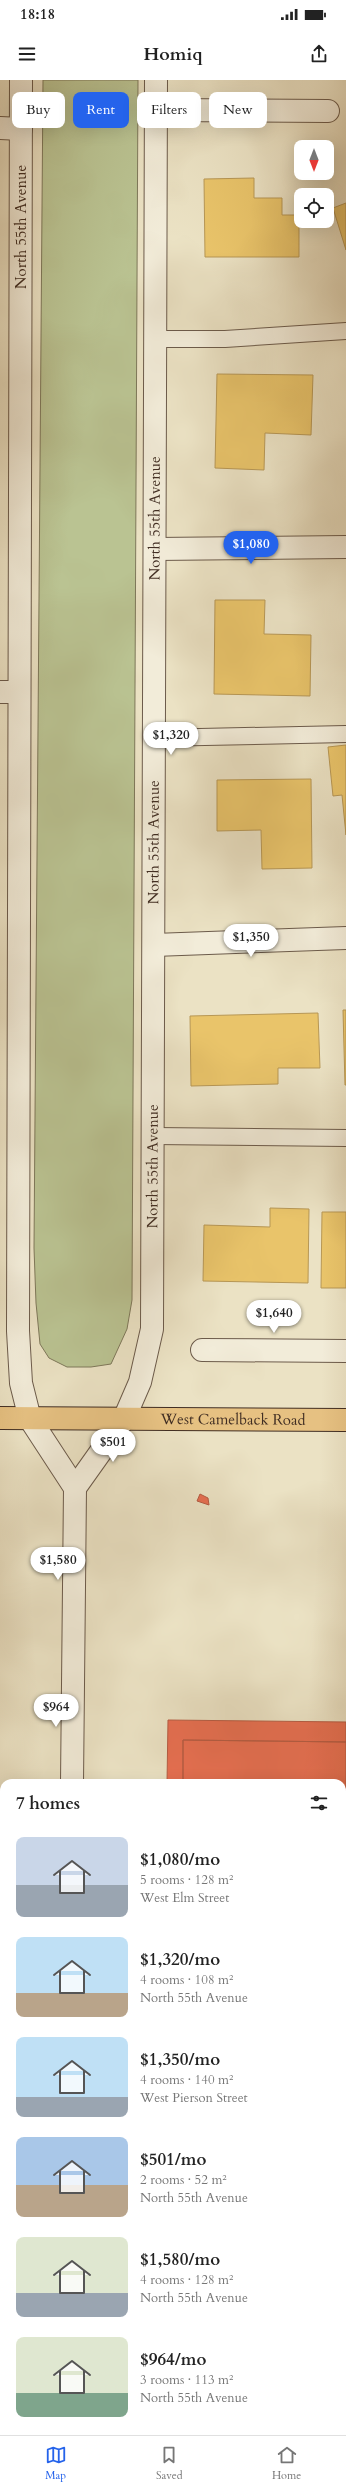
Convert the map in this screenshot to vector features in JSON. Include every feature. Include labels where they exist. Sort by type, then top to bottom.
[{"type":"main road","name":"West Camelback Road","points":[[0,1418],[346,1420]]},
{"type":"street","name":"North 55th Avenue","points":[[21,80],[9,692],[18,1331],[21,1383],[30,1419],[75,1488],[124,1419],[140,1382],[152,1329],[156,128]]},
{"type":"street","name":"North 55th Avenue","points":[[156,80],[156,92]]},
{"type":"street","points":[[201,110],[328,111]]},
{"type":"street","points":[[0,128],[21,129]]},
{"type":"street","points":[[155,549],[346,547]]},
{"type":"street","points":[[154,945],[346,938]]},
{"type":"street","points":[[202,1350],[346,1351]]},
{"type":"street","points":[[72,1779],[75,1488]]},
{"type":"lane","points":[[156,339],[225,339],[346,331]]},
{"type":"lane","points":[[154,738],[346,734]]},
{"type":"lane","points":[[153,1136],[346,1138]]},
{"type":"green space","points":[[43,80],[138,80],[132,1300],[127,1329],[111,1364],[91,1367],[67,1367],[49,1358],[40,1344],[36,1303],[34,1248],[43,128],[65,128],[65,92],[43,92]]},
{"type":"building: Homes","points":[[254,178],[254,198],[282,198],[282,215],[294,215],[294,228],[299,228],[299,257],[205,257],[204,179]]},
{"type":"building: Homes","points":[[346,203],[346,250],[334,211],[334,208]]},
{"type":"building: Homes","points":[[217,374],[313,375],[311,435],[265,433],[264,470],[215,468]]},
{"type":"building: Homes","points":[[215,600],[265,600],[264,634],[311,635],[310,696],[214,694]]},
{"type":"building: Homes","points":[[346,745],[346,835],[342,795],[333,796],[328,747]]},
{"type":"building: Homes","points":[[311,779],[312,868],[262,869],[261,830],[217,831],[217,780]]},
{"type":"building: Homes","points":[[343,1010],[346,1010],[346,1085],[345,1085]]},
{"type":"building: Homes","points":[[318,1013],[320,1068],[278,1068],[278,1084],[191,1086],[190,1016]]},
{"type":"building: Homes","points":[[270,1208],[309,1209],[308,1283],[203,1281],[204,1225],[270,1227]]},
{"type":"building: Homes","points":[[322,1212],[346,1212],[346,1288],[321,1288]]},
{"type":"building: Shops","points":[[200,1494],[208,1498],[209,1505],[197,1501]]},
{"type":"building: Shops","points":[[168,1720],[346,1722],[346,1742],[183,1740],[183,1779],[167,1779]]},
{"type":"building: Shops","points":[[183,1740],[346,1742],[346,1779],[183,1779]]}]
